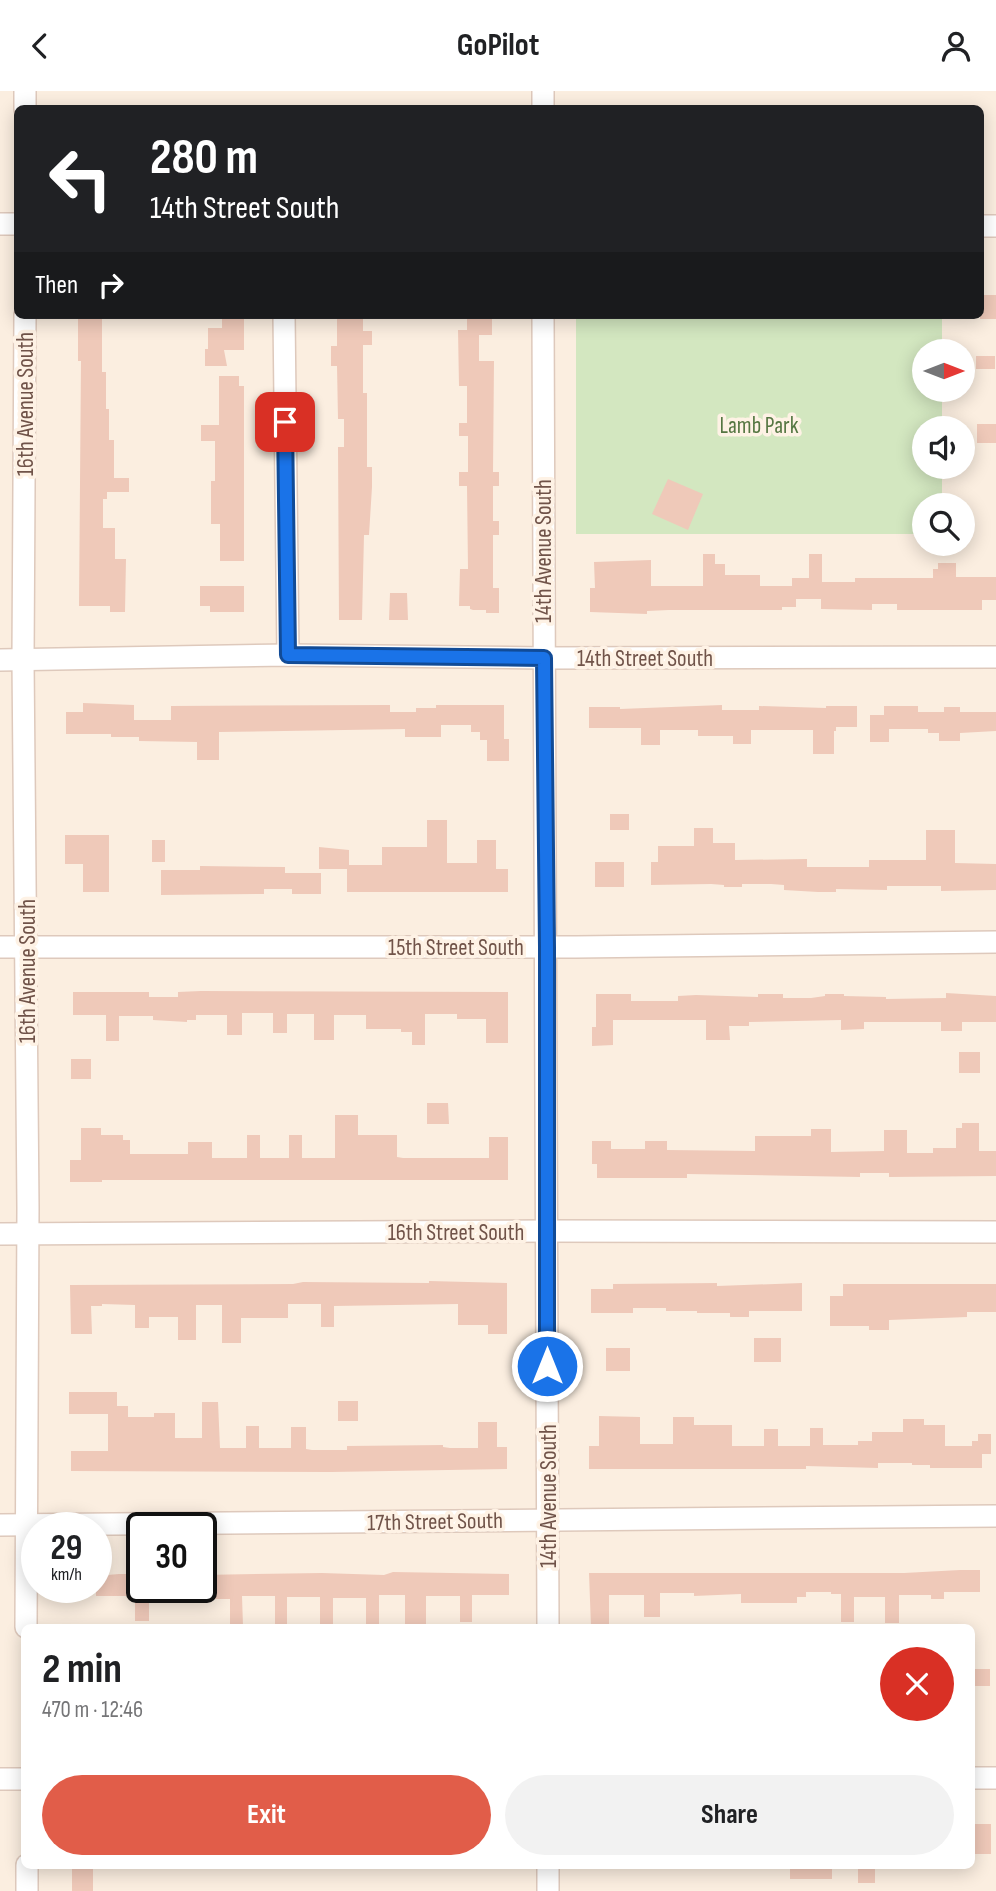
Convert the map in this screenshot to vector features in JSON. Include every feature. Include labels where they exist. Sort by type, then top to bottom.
[{"type":"street","name":"16th Avenue South","points":[[25,319],[23,660],[27,947],[27,1512]]},
{"type":"street","points":[[284,319],[288,655]]},
{"type":"street","name":"14th Avenue South","points":[[544,319],[548,1624]]},
{"type":"street","name":"14th Street South","points":[[0,660],[288,655],[544,658],[996,657]]},
{"type":"street","name":"15th Street South","points":[[0,947],[547,947],[996,942]]},
{"type":"street","name":"16th Street South","points":[[0,1234],[996,1232]]},
{"type":"street","name":"17th Street South","points":[[112,1524],[996,1516]]},
{"type":"street","name":"17th Street South","points":[[0,1525],[21,1525]]},
{"type":"street","name":"16th Avenue South","points":[[26,1603],[26,1624]]},
{"type":"street","points":[[975,1777],[996,1778]]},
{"type":"street","points":[[0,1779],[21,1779]]},
{"type":"street","points":[[27,1869],[27,1891]]},
{"type":"street","points":[[548,1869],[548,1891]]},
{"type":"green space","name":"Lamb Park","points":[[576,319],[942,319],[942,339],[912,339],[912,403],[942,403],[942,416],[912,416],[912,479],[942,479],[942,493],[912,493],[912,534],[576,534]]},
{"type":"building","points":[[984,295],[996,295],[996,319],[984,319]]},
{"type":"building","points":[[78,319],[102,319],[102,372],[106,372],[109,440],[114,440],[114,478],[129,478],[129,492],[107,492],[107,499],[103,499],[103,528],[115,528],[115,559],[126,559],[125,612],[110,612],[110,606],[79,606],[81,361],[78,361]]},
{"type":"building","points":[[222,319],[244,319],[244,350],[224,350],[227,366],[205,366],[208,328],[222,328]]},
{"type":"building","points":[[337,319],[363,319],[363,331],[372,331],[372,345],[363,345],[363,393],[367,393],[367,467],[372,467],[372,487],[369,535],[364,535],[362,620],[339,620],[338,447],[344,447],[344,419],[338,419],[337,366],[331,366],[331,346],[337,346]]},
{"type":"building","points":[[467,319],[492,319],[492,335],[479,335],[479,361],[494,361],[493,472],[499,472],[499,486],[493,486],[493,521],[499,521],[499,535],[493,535],[493,588],[499,588],[499,613],[486,613],[486,610],[459,606],[460,569],[468,569],[467,486],[459,486],[459,472],[468,472],[468,436],[459,436],[459,423],[467,423],[467,386],[459,386],[458,330],[467,330]]},
{"type":"building","points":[[976,356],[995,356],[995,369],[976,369]]},
{"type":"building","points":[[219,376],[239,376],[239,386],[244,386],[244,561],[220,561],[220,524],[211,524],[215,441],[201,441],[201,425],[219,425]]},
{"type":"building","points":[[977,424],[996,424],[996,443],[977,443]]},
{"type":"building","points":[[668,479],[703,494],[688,530],[652,514]]},
{"type":"building","points":[[703,554],[715,554],[715,564],[725,564],[725,575],[760,575],[760,586],[792,586],[792,578],[809,578],[809,554],[822,554],[822,582],[855,582],[855,578],[933,578],[933,569],[938,569],[938,563],[956,563],[956,577],[996,577],[996,600],[982,600],[982,610],[897,610],[897,604],[872,604],[872,610],[821,609],[821,599],[796,599],[796,607],[782,607],[782,610],[669,610],[647,611],[647,614],[590,612],[590,588],[595,588],[594,562],[651,560],[651,586],[703,586]]},
{"type":"building","points":[[200,586],[244,586],[244,612],[210,612],[210,606],[200,606]]},
{"type":"building","points":[[390,593],[407,593],[408,620],[389,620]]},
{"type":"building","points":[[83,703],[134,705],[134,720],[171,720],[171,706],[390,705],[390,712],[416,712],[416,708],[436,708],[436,705],[504,705],[504,739],[509,739],[509,761],[487,761],[487,740],[480,740],[480,732],[471,732],[471,725],[441,725],[441,737],[405,737],[405,729],[219,732],[219,760],[197,760],[197,742],[139,741],[139,737],[111,737],[111,734],[66,734],[66,712],[83,712]]},
{"type":"building","points":[[722,705],[722,710],[759,710],[759,706],[857,706],[857,727],[836,727],[834,754],[813,754],[813,730],[751,730],[751,744],[733,744],[733,736],[698,736],[698,730],[660,730],[660,745],[641,745],[641,728],[589,728],[589,707],[620,709]]},
{"type":"building","points":[[884,706],[918,706],[918,712],[944,712],[944,707],[960,707],[960,712],[996,712],[996,731],[960,733],[960,741],[939,741],[939,733],[928,733],[928,729],[889,729],[889,742],[870,742],[870,715],[884,715]]},
{"type":"building","points":[[610,814],[629,814],[629,830],[610,830]]},
{"type":"building","points":[[427,820],[447,820],[447,863],[477,863],[477,840],[496,840],[496,869],[508,869],[508,892],[347,892],[347,869],[319,869],[319,847],[349,850],[349,865],[382,865],[382,847],[427,847]]},
{"type":"building","points":[[694,828],[713,828],[713,843],[735,843],[735,860],[807,859],[807,867],[869,867],[869,860],[926,860],[926,830],[955,830],[955,863],[996,864],[996,890],[941,891],[941,886],[887,886],[887,890],[836,889],[836,892],[818,892],[784,890],[784,885],[771,884],[742,884],[742,887],[711,884],[651,885],[651,862],[658,862],[658,846],[694,846]]},
{"type":"building","points":[[65,835],[109,835],[109,892],[83,892],[83,864],[65,864]]},
{"type":"building","points":[[152,840],[165,840],[165,862],[152,862]]},
{"type":"building","points":[[595,862],[624,862],[624,887],[595,887]]},
{"type":"building","points":[[200,866],[285,867],[285,873],[321,873],[321,894],[292,894],[292,889],[264,889],[264,894],[161,895],[161,870],[200,870]]},
{"type":"building","points":[[73,992],[149,992],[149,997],[178,997],[178,992],[508,992],[508,1043],[486,1043],[486,1019],[457,1019],[457,1014],[425,1014],[425,1045],[412,1045],[412,1032],[401,1032],[401,1029],[366,1029],[366,1015],[334,1015],[334,1040],[314,1040],[314,1014],[287,1014],[287,1033],[273,1033],[273,1013],[242,1013],[242,1035],[227,1035],[227,1015],[196,1015],[196,1020],[187,1022],[153,1020],[153,1016],[119,1016],[119,1041],[106,1041],[106,1015],[73,1015]]},
{"type":"building","points":[[946,993],[996,996],[996,1022],[962,1022],[962,1031],[941,1031],[941,1022],[864,1022],[864,1029],[841,1030],[841,1020],[749,1022],[749,1026],[729,1026],[730,1040],[706,1040],[706,1020],[613,1020],[613,1045],[592,1046],[592,1027],[596,1027],[596,994],[631,994],[631,1001],[678,1001],[678,996],[696,995],[758,997],[758,994],[783,994],[783,998],[811,998],[825,994],[844,994],[886,999],[946,998]]},
{"type":"building","points":[[959,1052],[980,1052],[980,1073],[959,1073]]},
{"type":"building","points":[[71,1059],[91,1059],[91,1079],[71,1079]]},
{"type":"building","points":[[427,1103],[448,1103],[449,1124],[427,1124]]},
{"type":"building","points":[[335,1115],[358,1115],[358,1135],[397,1135],[397,1157],[403,1158],[489,1158],[489,1137],[508,1137],[508,1180],[70,1182],[70,1160],[81,1160],[81,1128],[101,1128],[101,1135],[123,1135],[123,1140],[130,1140],[130,1154],[188,1154],[188,1142],[212,1142],[212,1158],[247,1158],[247,1135],[260,1135],[260,1158],[289,1158],[289,1135],[302,1135],[302,1158],[335,1158]]},
{"type":"building","points":[[962,1123],[979,1123],[979,1151],[996,1151],[996,1176],[889,1177],[889,1173],[860,1173],[860,1177],[687,1174],[687,1178],[597,1178],[597,1164],[592,1164],[592,1141],[611,1141],[611,1149],[645,1149],[645,1141],[667,1141],[667,1150],[755,1151],[755,1136],[811,1136],[811,1129],[831,1129],[831,1152],[884,1151],[884,1130],[907,1130],[907,1153],[933,1153],[933,1148],[956,1148],[956,1128],[962,1128]]},
{"type":"building","points":[[429,1281],[507,1283],[507,1334],[488,1334],[488,1325],[458,1325],[458,1304],[334,1306],[334,1327],[321,1327],[321,1304],[288,1304],[288,1318],[241,1318],[241,1343],[222,1343],[222,1305],[196,1305],[196,1340],[178,1340],[178,1317],[149,1317],[149,1328],[135,1328],[135,1305],[102,1304],[91,1306],[92,1334],[71,1334],[70,1285]]},
{"type":"building","points":[[717,1283],[717,1286],[802,1283],[802,1311],[749,1311],[749,1317],[730,1317],[730,1313],[666,1311],[666,1308],[633,1308],[633,1313],[591,1313],[591,1289],[613,1289],[613,1284]]},
{"type":"building","points":[[843,1284],[996,1284],[996,1312],[967,1312],[967,1317],[889,1320],[889,1330],[869,1330],[869,1326],[830,1326],[830,1296],[843,1296]]},
{"type":"building","points":[[754,1338],[781,1338],[781,1362],[754,1362]]},
{"type":"building","points":[[606,1348],[630,1348],[630,1371],[606,1371]]},
{"type":"building","points":[[69,1392],[117,1392],[117,1406],[128,1406],[128,1417],[154,1417],[154,1413],[175,1413],[175,1438],[202,1438],[202,1402],[218,1402],[220,1448],[246,1448],[246,1426],[259,1426],[259,1448],[291,1448],[291,1427],[306,1427],[306,1449],[312,1450],[347,1450],[347,1446],[443,1445],[450,1448],[478,1448],[478,1422],[497,1422],[497,1447],[507,1447],[507,1469],[331,1472],[71,1471],[71,1451],[108,1451],[108,1414],[69,1414]]},
{"type":"building","points":[[338,1401],[358,1401],[358,1421],[338,1421]]},
{"type":"building","points":[[599,1416],[640,1417],[640,1444],[673,1444],[673,1417],[694,1417],[694,1425],[732,1425],[732,1446],[764,1446],[764,1429],[778,1429],[778,1446],[810,1446],[810,1428],[823,1428],[823,1445],[858,1445],[858,1441],[872,1441],[872,1432],[903,1432],[903,1419],[924,1419],[924,1425],[945,1425],[945,1446],[972,1446],[972,1441],[978,1441],[978,1434],[991,1434],[991,1454],[982,1454],[982,1468],[930,1468],[930,1465],[912,1463],[878,1463],[878,1468],[806,1466],[806,1469],[589,1469],[589,1446],[599,1446]]},
{"type":"building","points":[[980,1570],[980,1592],[944,1592],[944,1599],[931,1599],[931,1595],[899,1595],[899,1623],[885,1623],[885,1597],[854,1597],[854,1622],[841,1622],[841,1594],[831,1592],[806,1592],[806,1597],[797,1597],[797,1603],[741,1603],[741,1594],[694,1596],[694,1593],[660,1593],[660,1617],[644,1617],[644,1595],[609,1595],[609,1624],[591,1624],[589,1573],[904,1573]]},
{"type":"building","points":[[126,1574],[126,1596],[112,1596],[112,1575]]},
{"type":"building","points":[[509,1574],[509,1595],[472,1595],[472,1622],[460,1622],[460,1596],[426,1596],[426,1624],[405,1624],[405,1595],[379,1595],[379,1624],[366,1624],[366,1598],[333,1598],[333,1624],[320,1624],[320,1597],[287,1597],[287,1624],[275,1624],[275,1596],[242,1596],[243,1624],[230,1624],[230,1599],[217,1599],[217,1575]]},
{"type":"building","points":[[135,1603],[149,1603],[149,1621],[135,1621]]},
{"type":"building","points":[[975,1669],[990,1669],[990,1686],[975,1686]]},
{"type":"building","points":[[975,1824],[991,1824],[991,1854],[975,1854]]},
{"type":"building","points":[[72,1869],[93,1869],[93,1891],[72,1891]]},
{"type":"building","points":[[790,1869],[832,1869],[832,1879],[790,1879]]},
{"type":"building","points":[[858,1869],[875,1869],[875,1883],[858,1883]]},
{"type":"route","points":[[285,422],[288,655],[544,658],[547,1366]]}]
